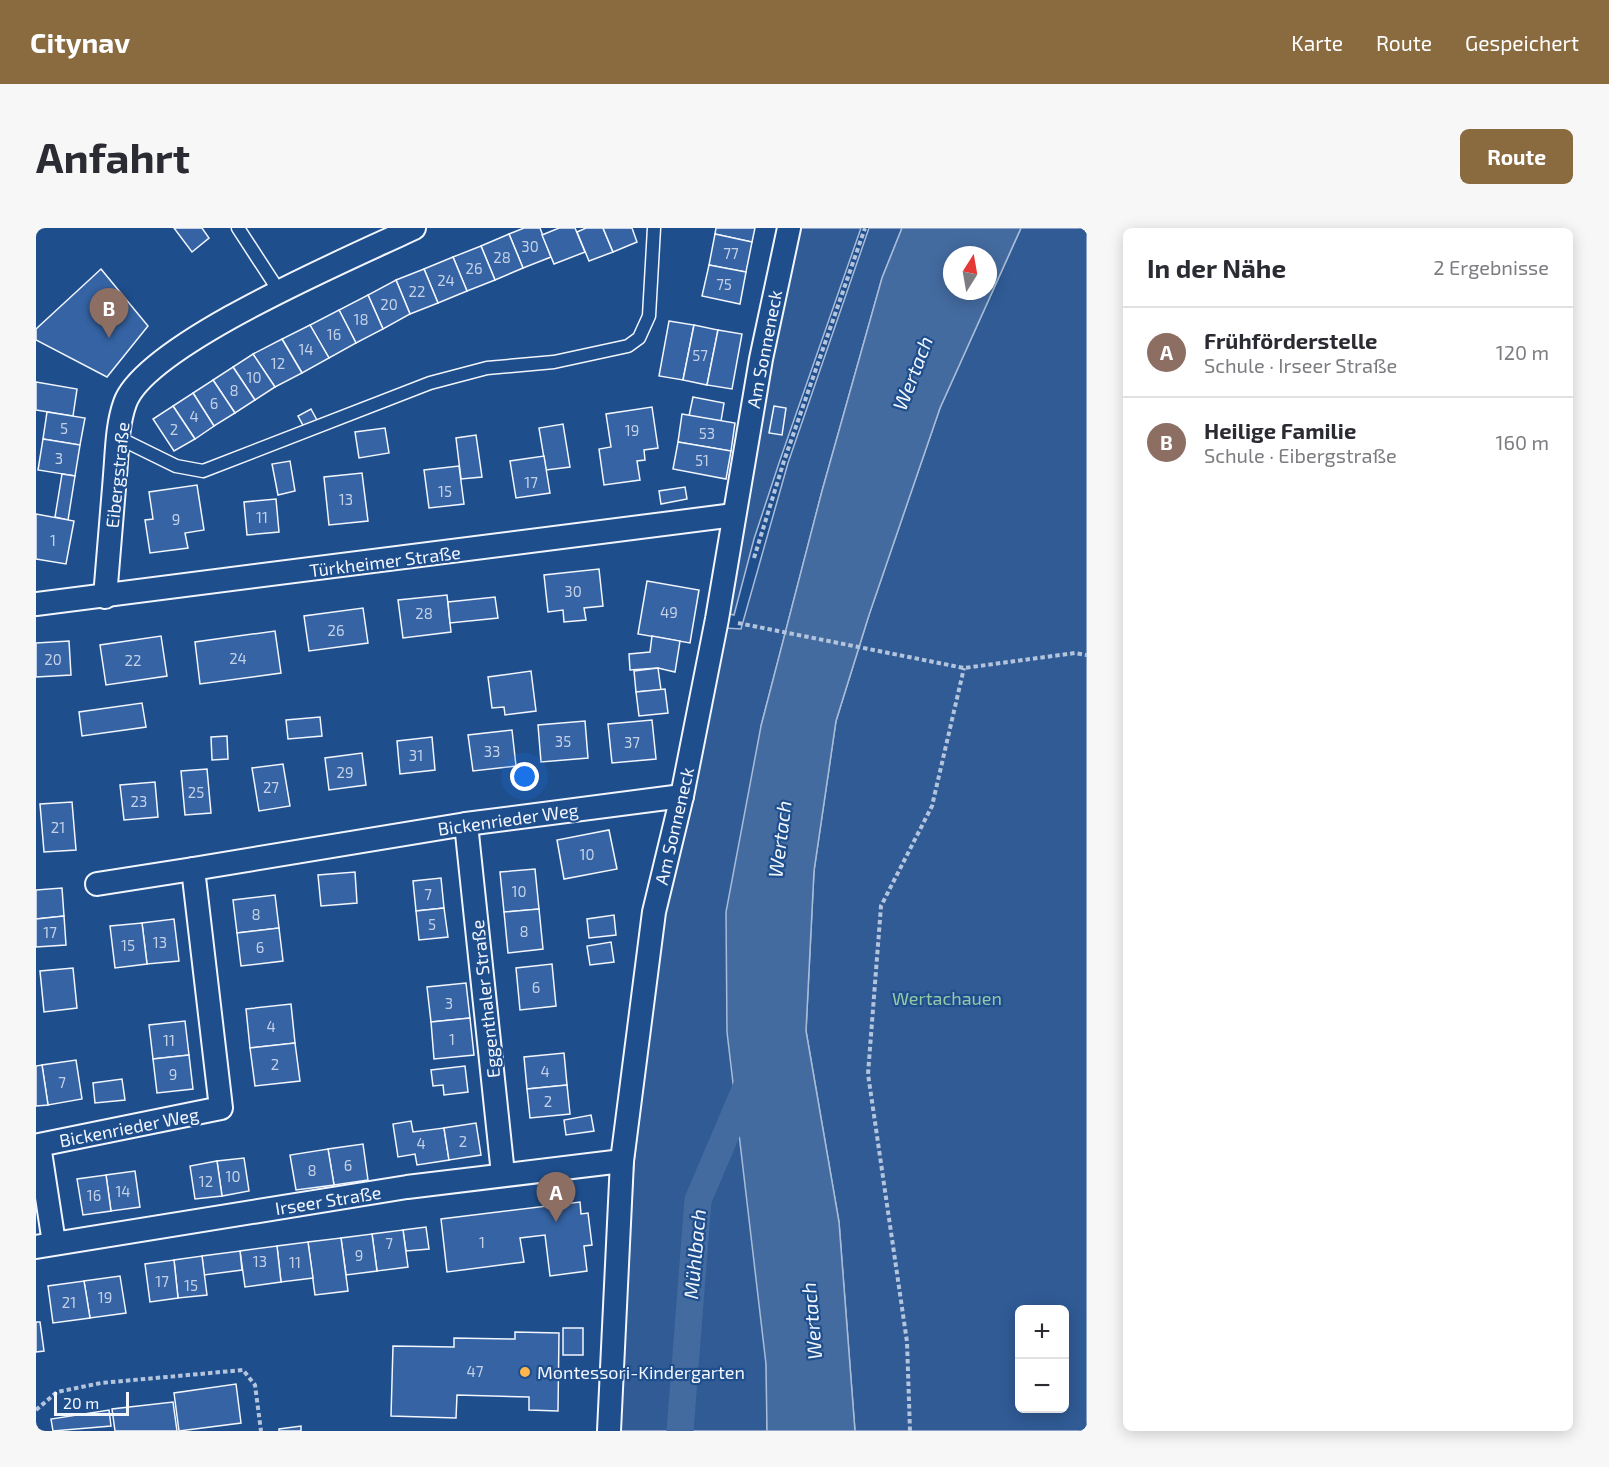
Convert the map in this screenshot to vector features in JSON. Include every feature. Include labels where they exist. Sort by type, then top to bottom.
[{"type":"street","name":"Eibergstraße","points":[[105,597],[118,438],[126,402],[142,376],[174,351],[279,291],[414,228]]},
{"type":"street","name":"Am Sonneneck","points":[[609,1431],[622,1161],[654,912],[682,796],[761,359],[789,228]]},
{"type":"street","name":"Türkheimer Straße","points":[[36,604],[734,515]]},
{"type":"street","name":"Bickenrieder Weg","points":[[97,884],[466,824],[682,796]]},
{"type":"street","name":"Eggenthaler Straße","points":[[466,824],[503,1174]]},
{"type":"street","name":"Bickenrieder Weg","points":[[45,1245],[39,1145],[221,1108],[193,869]]},
{"type":"street","name":"Irseer Straße","points":[[45,1245],[503,1174],[622,1161]]},
{"type":"lane","points":[[238,228],[279,291]]},
{"type":"lane","points":[[118,438],[177,466],[203,471],[430,383],[488,368],[554,362],[628,346],[639,338],[649,316],[654,228]]},
{"type":"path","points":[[753,562],[784,461],[865,228]]},
{"type":"path","points":[[738,614],[736,622],[762,629],[964,669],[1075,653],[1087,655]]},
{"type":"path","points":[[910,1431],[907,1342],[868,1074],[881,906],[932,806],[964,669]]},
{"type":"path","points":[[36,1410],[57,1392],[100,1383],[243,1370],[255,1385],[261,1431]]},
{"type":"shaded area","points":[[794,228],[861,228],[754,539],[734,615],[721,612]]},
{"type":"shaded area","points":[[869,228],[902,228],[882,278],[822,491],[761,726],[767,1431],[618,1431],[634,1163],[664,912],[725,628],[741,629],[788,463]]},
{"type":"shaded area","name":"Wertachauen","points":[[1021,228],[1087,228],[1087,1431],[855,1431],[839,1222],[806,1031],[814,871],[836,721],[869,615],[940,408],[989,300],[997,300],[997,281]]},
{"type":"water","name":"Wertach","points":[[902,228],[1021,228],[997,281],[997,246],[943,246],[943,300],[989,300],[940,408],[869,615],[836,721],[814,871],[806,1031],[839,1222],[855,1431],[767,1431],[766,1364],[727,1032],[726,912],[761,726],[822,491],[882,278]]},
{"type":"building","points":[[174,228],[202,228],[209,238],[192,252]]},
{"type":"building","points":[[524,228],[540,228],[551,257],[523,268],[509,234]]},
{"type":"building","points":[[559,228],[575,228],[585,252],[554,264],[542,235]]},
{"type":"building","points":[[586,228],[603,228],[613,252],[589,261],[577,232]]},
{"type":"building","points":[[603,228],[632,228],[637,242],[613,252]]},
{"type":"building","points":[[716,228],[755,228],[752,242],[715,234]]},
{"type":"building","points":[[509,234],[523,268],[495,280],[481,246]]},
{"type":"building","points":[[715,234],[752,242],[746,272],[709,265]]},
{"type":"building","points":[[481,246],[495,280],[467,291],[453,257]]},
{"type":"building","points":[[453,257],[467,291],[438,303],[424,269]]},
{"type":"building","points":[[709,265],[746,272],[740,304],[702,296]]},
{"type":"building","points":[[101,269],[148,326],[107,377],[36,340],[36,329]]},
{"type":"building","points":[[424,269],[438,303],[410,314],[396,280]]},
{"type":"building","points":[[396,280],[410,314],[383,329],[368,295]]},
{"type":"building","points":[[368,295],[383,329],[356,343],[339,310]]},
{"type":"building","points":[[339,310],[356,343],[329,358],[310,325]]},
{"type":"building","points":[[669,321],[694,325],[683,380],[659,376]]},
{"type":"building","points":[[310,325],[329,358],[302,373],[282,339]]},
{"type":"building","points":[[694,325],[718,330],[707,385],[683,380]]},
{"type":"building","points":[[718,330],[742,334],[732,389],[707,385]]},
{"type":"building","points":[[282,339],[302,373],[275,387],[253,354]]},
{"type":"building","points":[[253,354],[275,387],[255,400],[233,367]]},
{"type":"building","points":[[233,367],[255,400],[235,413],[213,380]]},
{"type":"building","points":[[213,380],[235,413],[214,426],[193,393]]},
{"type":"building","points":[[36,382],[77,389],[73,416],[36,410]]},
{"type":"building","points":[[193,393],[214,426],[195,439],[173,406]]},
{"type":"building","points":[[693,397],[724,403],[721,421],[689,416]]},
{"type":"building","points":[[173,406],[195,439],[174,451],[153,419]]},
{"type":"building","points":[[774,406],[786,408],[782,435],[769,433]]},
{"type":"building","points":[[652,407],[658,448],[644,450],[645,460],[637,461],[640,480],[604,485],[599,449],[611,447],[606,414]]},
{"type":"building","points":[[311,409],[318,422],[305,429],[298,416]]},
{"type":"building","points":[[47,412],[85,418],[80,445],[43,439]]},
{"type":"building","points":[[682,414],[735,423],[731,451],[678,442]]},
{"type":"building","points":[[563,424],[570,467],[546,470],[539,428]]},
{"type":"building","points":[[385,428],[389,453],[359,458],[355,432]]},
{"type":"building","points":[[476,435],[482,477],[461,479],[456,438]]},
{"type":"building","points":[[43,439],[80,445],[75,476],[38,470]]},
{"type":"building","points":[[678,442],[731,451],[726,479],[673,469]]},
{"type":"building","points":[[544,456],[550,493],[516,498],[510,461]]},
{"type":"building","points":[[290,461],[295,491],[278,495],[272,464]]},
{"type":"building","points":[[459,466],[464,504],[429,508],[424,470]]},
{"type":"building","points":[[362,473],[368,521],[329,525],[324,477]]},
{"type":"building","points":[[62,474],[75,476],[68,520],[55,517]]},
{"type":"building","points":[[197,485],[204,530],[185,533],[188,548],[150,553],[145,520],[153,519],[149,492]]},
{"type":"building","points":[[685,487],[687,499],[661,504],[659,491]]},
{"type":"building","points":[[276,499],[279,532],[247,535],[244,502]]},
{"type":"building","points":[[36,514],[74,521],[66,564],[36,559]]},
{"type":"building","points":[[599,569],[603,606],[584,608],[586,620],[564,622],[563,610],[548,612],[544,575]]},
{"type":"building","points":[[647,581],[699,590],[690,643],[638,634]]},
{"type":"building","points":[[447,595],[451,632],[403,638],[398,600]]},
{"type":"building","points":[[495,597],[498,618],[450,623],[448,602]]},
{"type":"building","points":[[363,608],[368,643],[309,651],[304,616]]},
{"type":"building","points":[[275,631],[281,673],[200,684],[195,642]]},
{"type":"building","points":[[161,636],[167,676],[106,685],[100,645]]},
{"type":"building","points":[[652,636],[680,641],[675,672],[658,668],[630,670],[629,654],[650,652]]},
{"type":"building","points":[[69,641],[71,675],[36,677],[36,643]]},
{"type":"building","points":[[658,668],[661,690],[636,692],[634,671]]},
{"type":"building","points":[[531,671],[536,711],[505,715],[504,707],[492,708],[488,677]]},
{"type":"building","points":[[665,689],[668,713],[639,716],[636,692]]},
{"type":"building","points":[[142,703],[146,727],[82,736],[79,712]]},
{"type":"building","points":[[320,717],[322,736],[288,739],[286,720]]},
{"type":"building","points":[[652,720],[656,759],[612,763],[608,724]]},
{"type":"building","points":[[585,721],[588,758],[541,762],[538,725]]},
{"type":"building","points":[[512,730],[516,766],[473,771],[468,735]]},
{"type":"building","points":[[227,736],[228,759],[212,760],[211,737]]},
{"type":"building","points":[[432,737],[435,770],[400,774],[397,741]]},
{"type":"building","points":[[362,753],[366,785],[329,790],[325,758]]},
{"type":"building","points":[[283,764],[290,806],[259,811],[252,768]]},
{"type":"building","points":[[207,769],[211,813],[185,815],[181,771]]},
{"type":"building","points":[[155,782],[158,817],[124,820],[120,785]]},
{"type":"building","points":[[72,802],[76,850],[44,852],[40,804]]},
{"type":"building","points":[[609,830],[617,869],[564,879],[557,840]]},
{"type":"building","points":[[535,869],[539,909],[504,912],[500,872]]},
{"type":"building","points":[[355,872],[357,903],[321,906],[318,875]]},
{"type":"building","points":[[441,878],[444,908],[416,911],[413,881]]},
{"type":"building","points":[[62,888],[64,916],[36,919],[36,890]]},
{"type":"building","points":[[275,895],[279,928],[237,933],[233,900]]},
{"type":"building","points":[[444,908],[448,937],[419,940],[416,911]]},
{"type":"building","points":[[539,909],[543,949],[508,953],[504,912]]},
{"type":"building","points":[[614,915],[616,935],[589,938],[587,919]]},
{"type":"building","points":[[64,916],[66,945],[36,947],[36,919]]},
{"type":"building","points":[[174,919],[179,961],[147,964],[142,923]]},
{"type":"building","points":[[142,923],[147,964],[115,968],[110,926]]},
{"type":"building","points":[[279,928],[283,961],[241,966],[237,933]]},
{"type":"building","points":[[611,942],[614,962],[590,965],[587,946]]},
{"type":"building","points":[[552,964],[556,1006],[520,1010],[516,968]]},
{"type":"building","points":[[73,968],[77,1008],[44,1012],[40,971]]},
{"type":"building","points":[[466,983],[470,1018],[431,1022],[427,987]]},
{"type":"building","points":[[291,1004],[295,1043],[250,1048],[246,1009]]},
{"type":"building","points":[[470,1018],[474,1055],[434,1059],[431,1022]]},
{"type":"building","points":[[185,1021],[189,1055],[153,1059],[149,1025]]},
{"type":"building","points":[[295,1043],[300,1081],[255,1086],[250,1048]]},
{"type":"building","points":[[564,1053],[567,1085],[527,1089],[524,1057]]},
{"type":"building","points":[[189,1055],[193,1089],[157,1093],[153,1059]]},
{"type":"building","points":[[76,1060],[82,1099],[48,1105],[42,1065]]},
{"type":"building","points":[[42,1065],[48,1105],[36,1106],[36,1066]]},
{"type":"building","points":[[465,1066],[468,1092],[444,1095],[443,1085],[433,1086],[431,1070]]},
{"type":"building","points":[[122,1079],[125,1100],[95,1103],[93,1083]]},
{"type":"building","points":[[567,1085],[570,1114],[530,1118],[527,1089]]},
{"type":"building","points":[[591,1115],[594,1131],[566,1135],[564,1120]]},
{"type":"building","points":[[411,1121],[413,1132],[444,1128],[449,1160],[417,1165],[415,1154],[398,1157],[393,1124]]},
{"type":"building","points":[[476,1123],[481,1155],[449,1160],[444,1128]]},
{"type":"building","points":[[363,1144],[368,1180],[334,1185],[328,1149]]},
{"type":"building","points":[[328,1149],[334,1185],[296,1190],[290,1155]]},
{"type":"building","points":[[244,1158],[249,1191],[222,1196],[217,1161]]},
{"type":"building","points":[[217,1161],[222,1196],[195,1199],[190,1166]]},
{"type":"building","points":[[135,1171],[140,1207],[111,1211],[106,1175]]},
{"type":"building","points":[[106,1175],[111,1211],[83,1215],[77,1179]]},
{"type":"building","points":[[580,1202],[581,1214],[588,1213],[592,1245],[584,1246],[587,1271],[550,1276],[545,1235],[520,1238],[524,1262],[447,1272],[441,1219]]},
{"type":"building","points":[[426,1227],[429,1249],[406,1251],[403,1230]]},
{"type":"building","points":[[403,1230],[408,1267],[377,1271],[372,1234]]},
{"type":"building","points":[[372,1234],[377,1271],[346,1275],[341,1238]]},
{"type":"building","points":[[341,1238],[348,1291],[315,1295],[308,1242]]},
{"type":"building","points":[[308,1242],[313,1278],[281,1282],[277,1246]]},
{"type":"building","points":[[277,1246],[281,1282],[245,1287],[240,1251]]},
{"type":"building","points":[[240,1251],[242,1270],[204,1275],[202,1256]]},
{"type":"building","points":[[202,1256],[207,1295],[178,1298],[174,1260]]},
{"type":"building","points":[[174,1260],[178,1298],[150,1302],[145,1264]]},
{"type":"building","points":[[120,1276],[126,1313],[90,1318],[84,1281]]},
{"type":"building","points":[[84,1281],[90,1318],[53,1323],[48,1286]]},
{"type":"building","points":[[36,1322],[40,1322],[44,1351],[36,1352]]},
{"type":"building","points":[[563,1328],[583,1328],[583,1355],[563,1355]]},
{"type":"building","points":[[515,1332],[559,1333],[558,1411],[529,1410],[529,1397],[457,1395],[456,1418],[391,1416],[393,1346],[454,1347],[454,1338],[515,1339]]},
{"type":"building","points":[[236,1384],[241,1423],[179,1431],[174,1393]]},
{"type":"building","points":[[173,1402],[177,1431],[115,1431],[112,1409]]},
{"type":"building","points":[[109,1410],[111,1426],[53,1431],[51,1419]]},
{"type":"building","points":[[301,1426],[301,1431],[279,1431],[279,1429]]},
{"type":"waterway","name":"Mühlbach","points":[[680,1431],[698,1200],[750,1078]]},
{"type":"place","name":"Heilige Familie","points":[[109,338]]},
{"type":"place","name":"Frühförderstelle","points":[[556,1222]]},
{"type":"place","name":"Montessori-Kindergarten","points":[[525,1372]]}]
